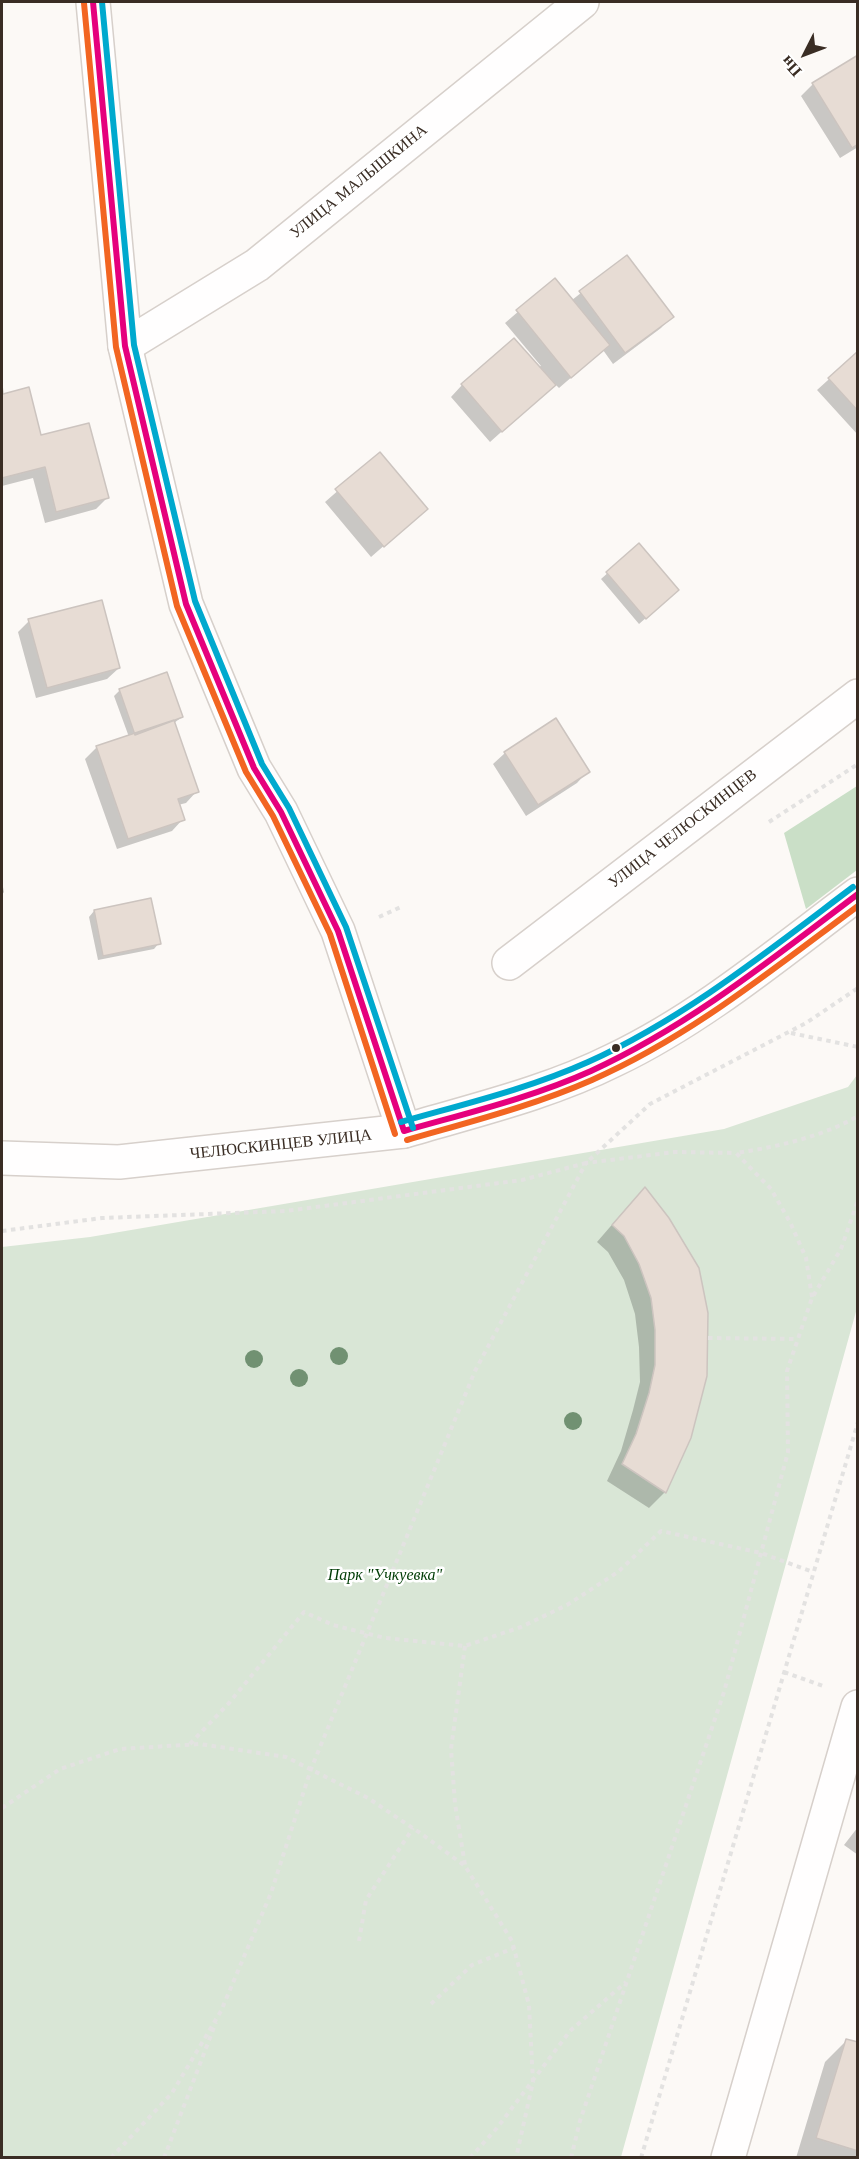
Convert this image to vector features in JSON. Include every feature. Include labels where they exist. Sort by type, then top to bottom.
[{"type":"main road","points":[[93,2],[124,346],[186,604],[254,768],[281,812],[338,931],[404,1131]]},
{"type":"main road","name":"УЛИЦА МАЛЫШКИНА","points":[[124,346],[256,265],[582,2]]},
{"type":"main road","name":"УЛИЦА ЧЕЛЮСКИНЦЕВ","points":[[509,963],[858,696]]},
{"type":"main road","name":"ЧЕЛЮСКИНЦЕВ УЛИЦА","points":[[2,1158],[119,1162],[404,1131],[539,1092],[615,1060],[705,1008],[858,894]]},
{"type":"main road","points":[[728,2157],[858,1707]]},
{"type":"path","points":[[164,2157],[221,2011],[271,1893],[311,1769],[475,1371],[586,1163],[650,1104],[806,1023],[858,988]]},
{"type":"path","points":[[789,1032],[858,1047]]},
{"type":"path","points":[[2,1231],[102,1218],[286,1211],[522,1180],[586,1163],[675,1152],[736,1153],[771,1148],[819,1133],[858,1116]]},
{"type":"path","points":[[736,1153],[771,1189],[790,1222],[806,1258],[812,1298]]},
{"type":"path","points":[[571,2157],[580,2121],[724,1692],[788,1452],[787,1371],[812,1298],[840,1249],[858,1200]]},
{"type":"path","points":[[708,1338],[798,1339]]},
{"type":"path","points":[[641,2157],[858,1422]]},
{"type":"path","points":[[189,1745],[229,1703],[304,1612],[333,1625],[366,1634],[465,1646],[521,1627],[567,1605],[618,1572],[661,1531],[761,1552],[813,1572]]},
{"type":"path","points":[[465,1646],[451,1749],[455,1804],[465,1866]]},
{"type":"path","points":[[2,1808],[60,1769],[120,1749],[200,1744],[286,1756],[368,1798],[413,1828],[465,1866],[512,1941],[529,2005],[532,2082],[516,2157]]},
{"type":"path","points":[[359,1941],[366,1900],[413,1828]]},
{"type":"path","points":[[431,2004],[472,1965],[514,1948]]},
{"type":"path","points":[[470,2157],[497,2128],[570,2031],[627,1982]]},
{"type":"path","points":[[111,2157],[172,2093],[221,2011]]},
{"type":"green space","points":[[857,786],[857,870],[806,909],[784,833]]},
{"type":"green space","name":"Парк \"Учкуевка\"","points":[[857,1075],[857,1308],[621,2157],[2,2157],[2,1247],[90,1237],[724,1129],[848,1087]]},
{"type":"building","points":[[858,55],[858,144],[852,148],[812,83]]},
{"type":"building","points":[[627,255],[674,317],[625,353],[579,291]]},
{"type":"building","points":[[555,278],[610,345],[571,378],[516,310]]},
{"type":"building","points":[[514,338],[556,385],[502,432],[461,384]]},
{"type":"building","points":[[858,351],[858,411],[828,378]]},
{"type":"building","points":[[2,385],[3,394],[29,387],[41,435],[89,423],[109,498],[56,512],[45,467],[2,478]]},
{"type":"building","points":[[380,452],[428,509],[384,547],[335,489]]},
{"type":"building","points":[[639,543],[679,590],[646,619],[606,572]]},
{"type":"building","points":[[102,600],[120,668],[47,688],[28,619]]},
{"type":"building","points":[[167,672],[183,717],[135,735],[119,689]]},
{"type":"building","points":[[556,718],[590,772],[538,805],[504,752]]},
{"type":"building","points":[[174,720],[199,792],[178,799],[185,820],[128,839],[96,746]]},
{"type":"building","points":[[151,898],[161,944],[103,956],[94,910]]},
{"type":"building","points":[[645,1187],[669,1218],[699,1268],[708,1313],[707,1376],[691,1438],[666,1493],[622,1464],[636,1434],[649,1393],[655,1365],[655,1330],[651,1298],[639,1264],[624,1236],[612,1225]]},
{"type":"building","points":[[846,2039],[858,2042],[858,2151],[816,2138]]},
{"type":"transit line","points":[[93,2],[125,346],[186,604],[254,768],[281,812],[338,931],[404,1131]]},
{"type":"transit line","points":[[102,2],[134,345],[195,601],[262,764],[289,808],[346,927],[413,1128]]},
{"type":"transit line","points":[[84,3],[116,347],[177,606],[246,772],[273,816],[330,934],[395,1134]]},
{"type":"transit line","points":[[401,1122],[496,1095],[565,1072],[624,1044],[725,982],[853,887]]},
{"type":"transit line","points":[[404,1131],[499,1104],[568,1081],[627,1053],[662,1034],[729,990],[858,894]]},
{"type":"transit line","points":[[407,1140],[547,1098],[628,1063],[697,1023],[858,906]]}]
